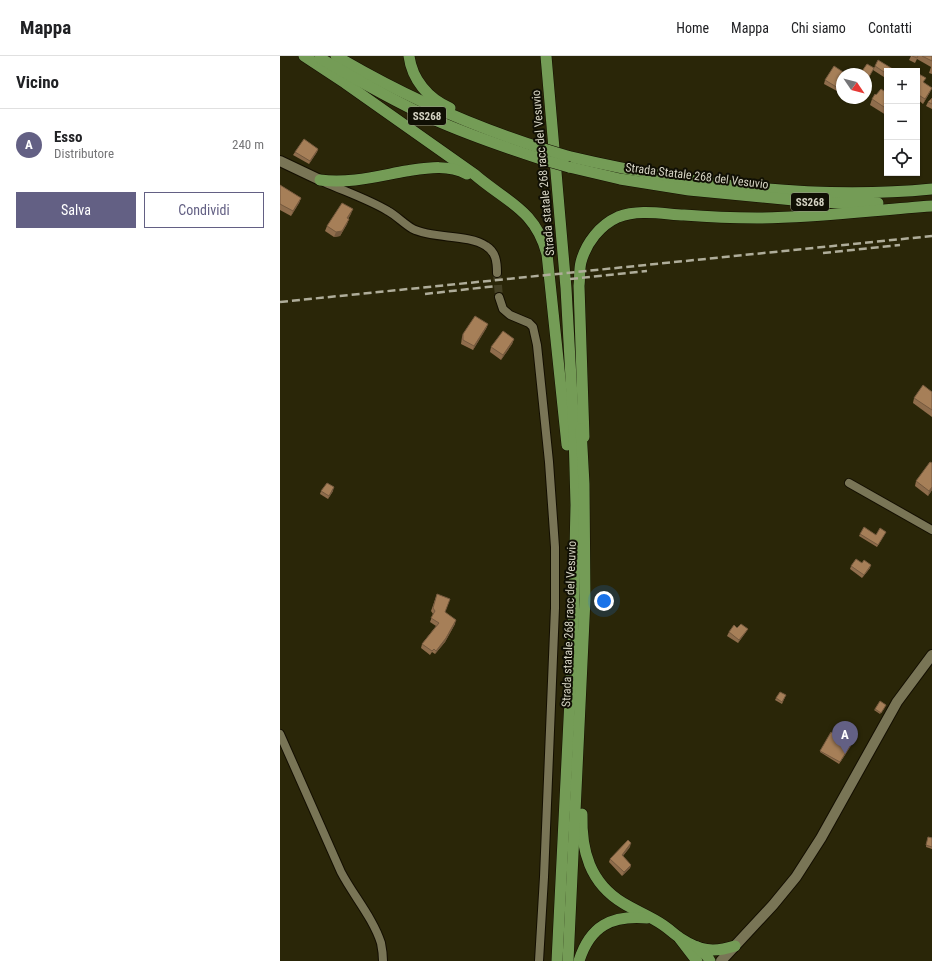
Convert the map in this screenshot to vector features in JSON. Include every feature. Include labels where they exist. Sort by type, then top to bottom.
[{"type":"highway","points":[[304,56],[351,87],[474,174],[526,213],[540,233],[548,254],[569,459],[574,562]]},
{"type":"highway","name":"Strada Statale 268 del Vesuvio","points":[[316,56],[384,95],[475,136],[568,162],[620,179],[675,188],[804,202],[867,204],[932,200]]},
{"type":"highway","name":"Strada Statale 268 del Vesuvio","points":[[336,56],[389,86],[437,109],[544,155]]},
{"type":"highway","points":[[409,56],[411,68],[415,77],[437,101],[510,133],[544,155]]},
{"type":"highway","name":"Strada statale 268 racc del Vesuvio","points":[[546,56],[566,288],[575,481],[576,536],[574,562],[573,639],[557,961]]},
{"type":"highway","name":"Strada Statale 268 del Vesuvio","points":[[568,162],[621,169],[663,177],[805,192],[867,194],[932,189]]},
{"type":"highway","points":[[320,180],[331,182],[353,180],[433,167],[448,167],[460,170],[486,184]]},
{"type":"highway","points":[[345,191],[344,187],[346,184],[353,180]]},
{"type":"highway","points":[[583,464],[584,424],[580,286],[581,263],[584,252],[590,241],[607,223],[625,215],[646,212],[720,217],[778,218],[932,206]]},
{"type":"highway","name":"Strada statale 268 racc del Vesuvio","points":[[566,288],[572,328],[583,464],[585,543],[585,599],[568,961]]},
{"type":"highway","points":[[579,729],[582,762],[582,827],[584,848],[590,867],[599,882],[610,894],[624,904],[663,925],[680,938],[697,946],[716,950],[735,946]]},
{"type":"highway","points":[[579,961],[588,940],[595,931],[605,924],[617,919],[629,917],[652,919]]},
{"type":"highway","points":[[680,938],[694,960]]},
{"type":"highway","points":[[697,946],[710,961]]},
{"type":"street","points":[[280,161],[388,211],[413,229],[479,242],[488,247],[495,254],[497,273]]},
{"type":"street","points":[[499,297],[504,309],[510,315],[529,323],[534,327],[550,462],[556,547],[555,616],[539,961]]},
{"type":"street","points":[[850,483],[932,530]]},
{"type":"street","points":[[721,961],[773,905],[796,877],[821,838],[897,702],[932,655]]},
{"type":"street","points":[[280,734],[341,872],[378,935],[381,943],[383,961]]},
{"type":"building","points":[[922,56],[932,56],[932,61]]},
{"type":"building","points":[[878,60],[891,68],[884,68],[884,72],[875,66]]},
{"type":"building","points":[[867,64],[874,68],[872,71],[872,68],[864,68]]},
{"type":"building","points":[[834,66],[837,68],[836,87],[825,80]]},
{"type":"building","points":[[920,75],[926,78],[923,82],[932,88],[925,99],[920,96]]},
{"type":"building","points":[[881,89],[884,91],[884,107],[872,99],[875,94],[876,95]]},
{"type":"building","points":[[932,98],[932,104],[928,102]]},
{"type":"building","points":[[304,139],[318,149],[310,161],[295,152]]},
{"type":"building","points":[[280,185],[301,198],[293,211],[280,204]]},
{"type":"building","points":[[342,203],[353,209],[347,218],[349,219],[342,231],[336,232],[327,226]]},
{"type":"building","points":[[475,316],[488,324],[474,346],[463,340],[463,334]]},
{"type":"building","points":[[503,331],[514,339],[503,355],[491,347]]},
{"type":"building","points":[[923,385],[932,392],[932,410],[914,398]]},
{"type":"building","points":[[930,462],[932,463],[932,487],[929,491],[916,481]]},
{"type":"building","points":[[327,483],[334,487],[329,496],[321,491]]},
{"type":"building","points":[[864,527],[876,535],[880,528],[886,532],[878,545],[860,534]]},
{"type":"building","points":[[856,559],[862,563],[864,560],[871,565],[864,575],[851,566]]},
{"type":"building","points":[[437,594],[450,599],[445,612],[456,620],[446,638],[436,651],[434,649],[432,651],[422,644],[439,623],[431,618],[435,611],[433,608]]},
{"type":"building","points":[[741,624],[748,629],[739,640],[729,632],[734,625],[737,628]]},
{"type":"building","points":[[780,692],[786,695],[782,702],[776,698]]},
{"type":"building","points":[[880,701],[886,705],[881,713],[875,709]]},
{"type":"building","points":[[831,732],[851,744],[840,762],[820,751]]},
{"type":"building","points":[[928,837],[932,838],[932,847],[926,845]]},
{"type":"building","points":[[628,840],[631,843],[622,855],[631,865],[624,872],[610,859]]},
{"type":"tunnel","points":[[497,273],[499,297]]},
{"type":"railway","points":[[280,302],[932,236]]},
{"type":"railway","points":[[823,253],[900,245]]},
{"type":"railway","points":[[570,279],[647,271]]},
{"type":"railway","points":[[425,294],[496,286]]},
{"type":"place","name":"Esso","points":[[845,754]]}]
